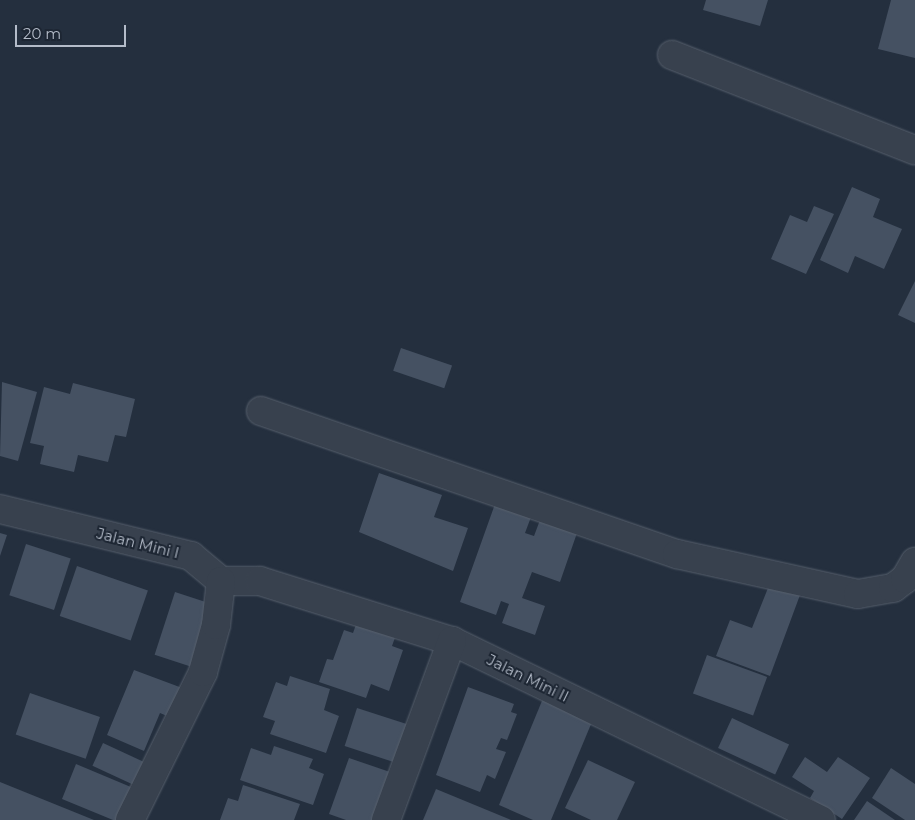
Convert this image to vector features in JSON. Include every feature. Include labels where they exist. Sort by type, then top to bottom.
[{"type":"street","points":[[672,55],[915,150]]},
{"type":"street","points":[[261,412],[677,554],[858,594],[893,588],[906,579],[915,562]]},
{"type":"street","name":"Jalan Mini I","points":[[0,508],[191,556],[221,581]]},
{"type":"street","points":[[130,820],[203,672],[216,625],[221,581]]},
{"type":"street","name":"Jalan Mini II","points":[[221,581],[260,581],[452,641],[812,818]]},
{"type":"street","points":[[386,820],[452,641]]},
{"type":"building","points":[[706,0],[768,0],[760,26],[703,10]]},
{"type":"building","points":[[891,0],[915,0],[915,58],[878,49]]},
{"type":"building","points":[[852,187],[880,199],[873,217],[902,229],[884,269],[855,256],[848,273],[820,260]]},
{"type":"building","points":[[814,206],[834,214],[806,274],[771,259],[790,215],[807,222]]},
{"type":"building","points":[[915,281],[915,323],[898,315]]},
{"type":"building","points":[[401,348],[452,366],[444,388],[393,371]]},
{"type":"building","points":[[2,382],[37,392],[18,461],[0,456]]},
{"type":"building","points":[[73,383],[135,399],[126,437],[115,435],[108,462],[78,455],[74,472],[40,464],[44,446],[30,443],[44,387],[70,394]]},
{"type":"building","points":[[379,473],[442,495],[434,517],[468,528],[453,571],[359,532]]},
{"type":"building","points":[[495,504],[531,517],[525,533],[534,536],[540,520],[577,533],[560,582],[532,572],[522,598],[545,606],[535,635],[502,623],[509,604],[501,601],[496,615],[460,602]]},
{"type":"building","points":[[0,533],[7,535],[0,556]]},
{"type":"building","points":[[26,544],[71,559],[54,610],[9,595]]},
{"type":"building","points":[[77,566],[148,590],[131,641],[60,616]]},
{"type":"building","points":[[770,583],[800,595],[770,676],[716,656],[730,620],[752,628]]},
{"type":"building","points":[[175,592],[214,605],[194,667],[155,655]]},
{"type":"building","points":[[359,616],[398,629],[392,646],[403,650],[389,691],[371,684],[366,698],[319,682],[327,659],[333,660],[344,630],[353,633]]},
{"type":"building","points":[[707,655],[767,677],[753,715],[693,694]]},
{"type":"building","points":[[134,670],[193,692],[181,722],[160,713],[144,751],[107,735]]},
{"type":"building","points":[[290,676],[330,689],[324,710],[339,716],[326,753],[270,734],[275,721],[263,717],[276,682],[287,686]]},
{"type":"building","points":[[468,687],[514,704],[511,712],[517,714],[507,740],[501,738],[496,749],[506,752],[495,779],[487,775],[480,792],[436,775]]},
{"type":"building","points":[[30,693],[100,717],[86,759],[16,735]]},
{"type":"building","points":[[544,696],[594,717],[551,820],[533,820],[499,805]]},
{"type":"building","points":[[357,708],[411,726],[399,764],[345,746]]},
{"type":"building","points":[[732,718],[789,745],[775,775],[718,748]]},
{"type":"building","points":[[103,743],[146,763],[135,786],[92,766]]},
{"type":"building","points":[[274,746],[313,759],[309,768],[324,774],[313,805],[240,780],[251,748],[271,755]]},
{"type":"building","points":[[805,757],[827,772],[838,757],[870,778],[842,819],[810,798],[814,791],[792,777]]},
{"type":"building","points":[[349,758],[390,772],[373,820],[346,820],[329,814]]},
{"type":"building","points":[[588,760],[635,782],[617,820],[591,820],[565,808]]},
{"type":"building","points":[[76,764],[138,790],[126,820],[113,820],[62,799]]},
{"type":"building","points":[[891,768],[915,784],[915,820],[905,820],[872,798]]},
{"type":"building","points":[[0,782],[94,820],[0,820]]},
{"type":"building","points":[[243,785],[300,804],[294,820],[220,820],[228,798],[238,801]]},
{"type":"building","points":[[436,789],[511,820],[423,820]]},
{"type":"building","points":[[867,801],[895,820],[854,820]]}]
